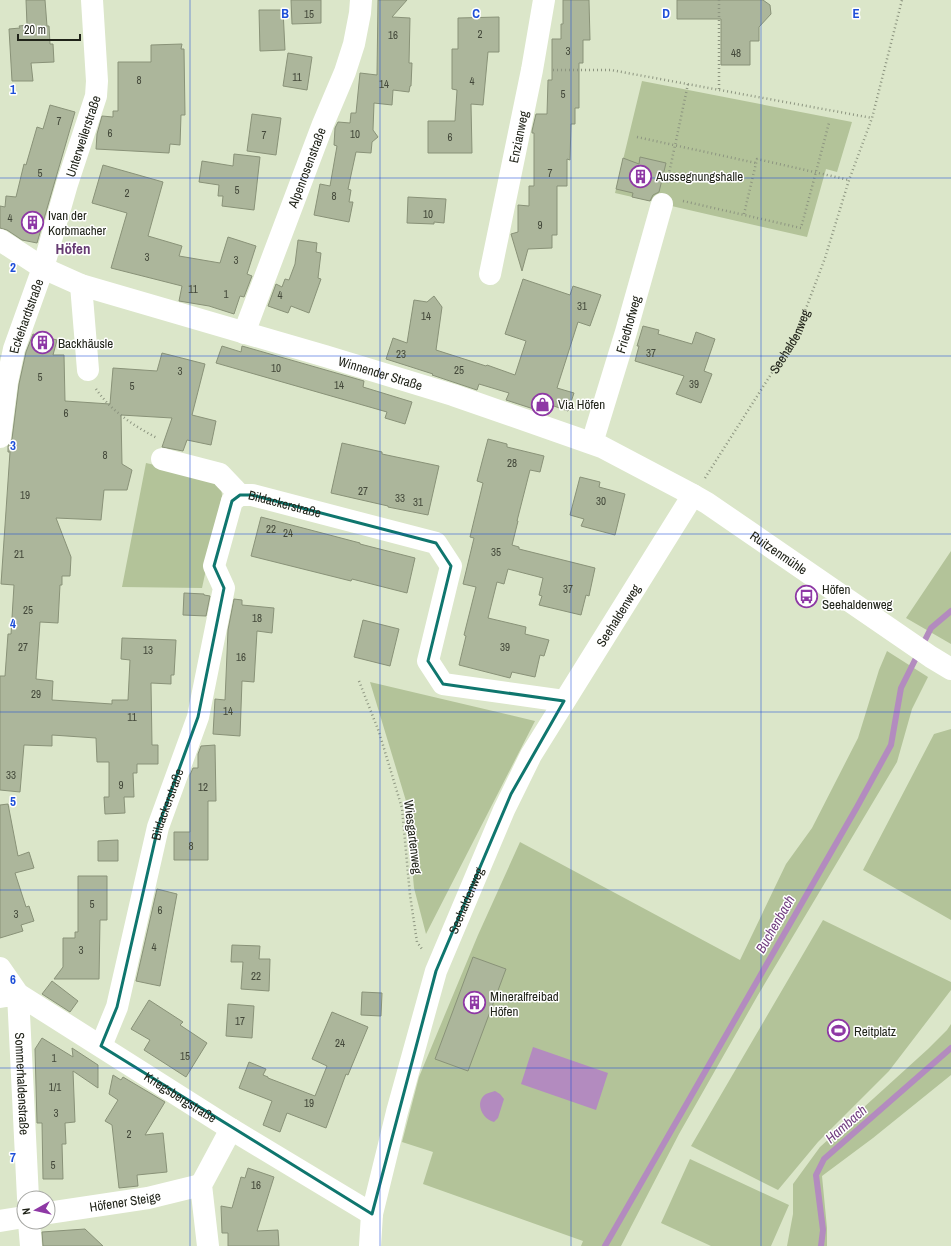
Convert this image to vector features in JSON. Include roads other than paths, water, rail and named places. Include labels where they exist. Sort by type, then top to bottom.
[{"type":"street","name":"Unterweilerstraße","points":[[43,268],[67,184],[96,96],[97,81],[92,0]]},
{"type":"street","name":"Alpenrosenstraße","points":[[244,333],[322,124],[345,72],[354,44],[361,0]]},
{"type":"street","name":"Enzianweg","points":[[490,274],[532,70],[544,0]]},
{"type":"street","name":"Friedhofweg","points":[[592,443],[626,332],[663,201]]},
{"type":"street","name":"Winnender Straße","points":[[0,240],[43,268],[80,285],[325,356],[453,395],[592,443],[700,499]]},
{"type":"street","name":"Eckehardtstraße","points":[[0,437],[7,382],[14,349],[43,268]]},
{"type":"street","points":[[80,285],[88,370]]},
{"type":"street","points":[[162,459],[220,474],[240,496]]},
{"type":"street","name":"Bildackerstraße","points":[[101,1046],[117,1007],[158,827],[198,717],[224,588],[214,566],[232,501],[240,496],[252,495],[436,543],[451,566],[428,661],[443,684],[564,701]]},
{"type":"street","name":"Ruitzenmühle","points":[[700,499],[931,657],[951,669]]},
{"type":"street","name":"Seehaldenweg","points":[[370,1246],[372,1214],[397,1112],[436,971],[511,794],[528,761],[564,701],[700,499]]},
{"type":"street","name":"Kriegsbergstraße","points":[[0,968],[9,995],[101,1046],[231,1129],[372,1214]]},
{"type":"street","name":"Sommerhaldenstraße","points":[[9,995],[27,1190]]},
{"type":"street","points":[[208,1246],[201,1185],[231,1129]]},
{"type":"street","name":"Höfener Steige","points":[[56,1212],[148,1198],[201,1185]]},
{"type":"street","points":[[0,1221],[16,1218]]},
{"type":"street","points":[[30,1230],[31,1246]]},
{"type":"waterway","name":"Buchenbach","points":[[605,1246],[857,807],[891,745],[901,688],[931,628],[951,611]]},
{"type":"waterway","name":"Hambach","points":[[821,1246],[823,1230],[816,1175],[824,1159],[951,1048]]},
{"type":"place","name":"Aussegnungshalle","points":[[641,176]]},
{"type":"place","name":"Ivan der Korbmacher","points":[[32,222]]},
{"type":"place","name":"Backhäusle","points":[[43,343]]},
{"type":"place","name":"Via Höfen","points":[[543,404]]},
{"type":"place","name":"Höfen Seehaldenweg","points":[[807,596]]},
{"type":"place","name":"Mineralfreibad Höfen","points":[[475,1003]]},
{"type":"place","name":"Reitplatz","points":[[839,1031]]},
{"type":"district","name":"Höfen","points":[[73,248]]}]
